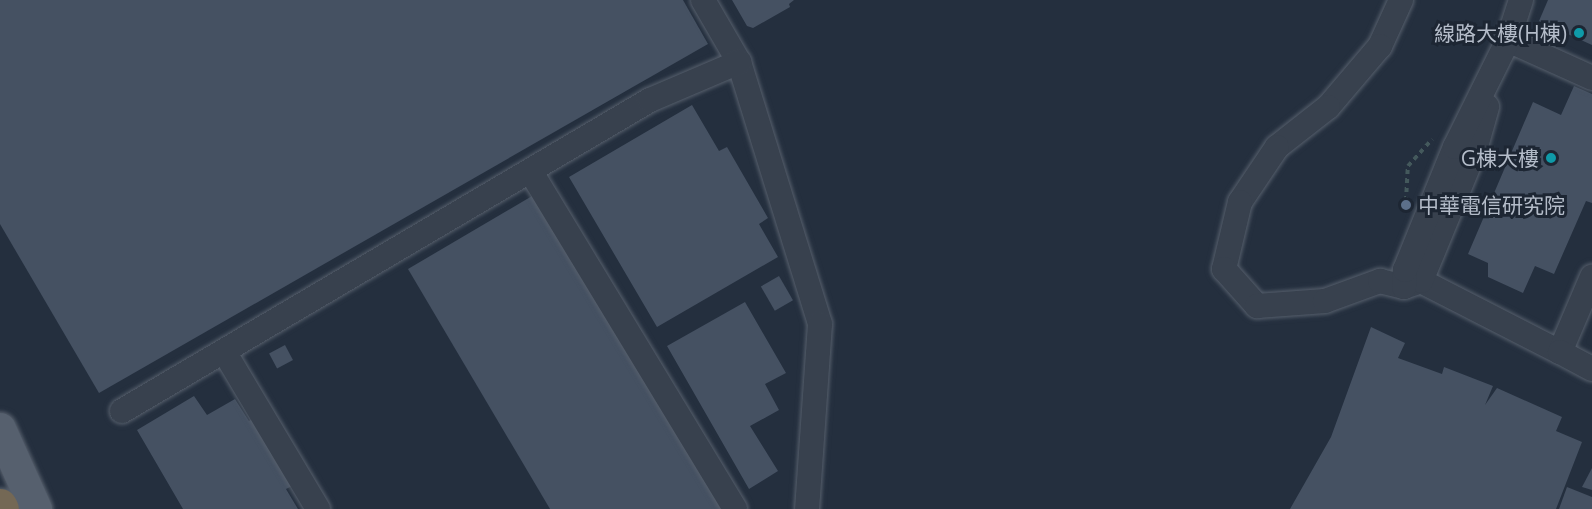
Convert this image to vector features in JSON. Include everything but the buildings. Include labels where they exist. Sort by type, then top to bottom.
[{"type":"main road","points":[[0,429],[36,509]]},
{"type":"street","points":[[703,0],[739,62],[820,324],[807,509]]},
{"type":"street","points":[[1401,0],[1380,46],[1328,106],[1277,147],[1240,202],[1224,269],[1257,306],[1325,301],[1380,281],[1412,284],[1592,369]]},
{"type":"street","points":[[1412,284],[1405,270],[1455,147],[1498,65],[1521,0]]},
{"type":"street","points":[[1508,40],[1592,78]]},
{"type":"street","points":[[122,411],[225,353],[650,100],[739,62]]},
{"type":"street","points":[[531,172],[735,509]]},
{"type":"street","points":[[1560,352],[1592,277]]},
{"type":"street","points":[[225,353],[318,509]]},
{"type":"place","name":"線路大樓(H棟)","points":[[1579,33]]},
{"type":"place","name":"G棟大樓","points":[[1551,158]]},
{"type":"place","name":"中華電信研究院","points":[[1406,205]]}]
